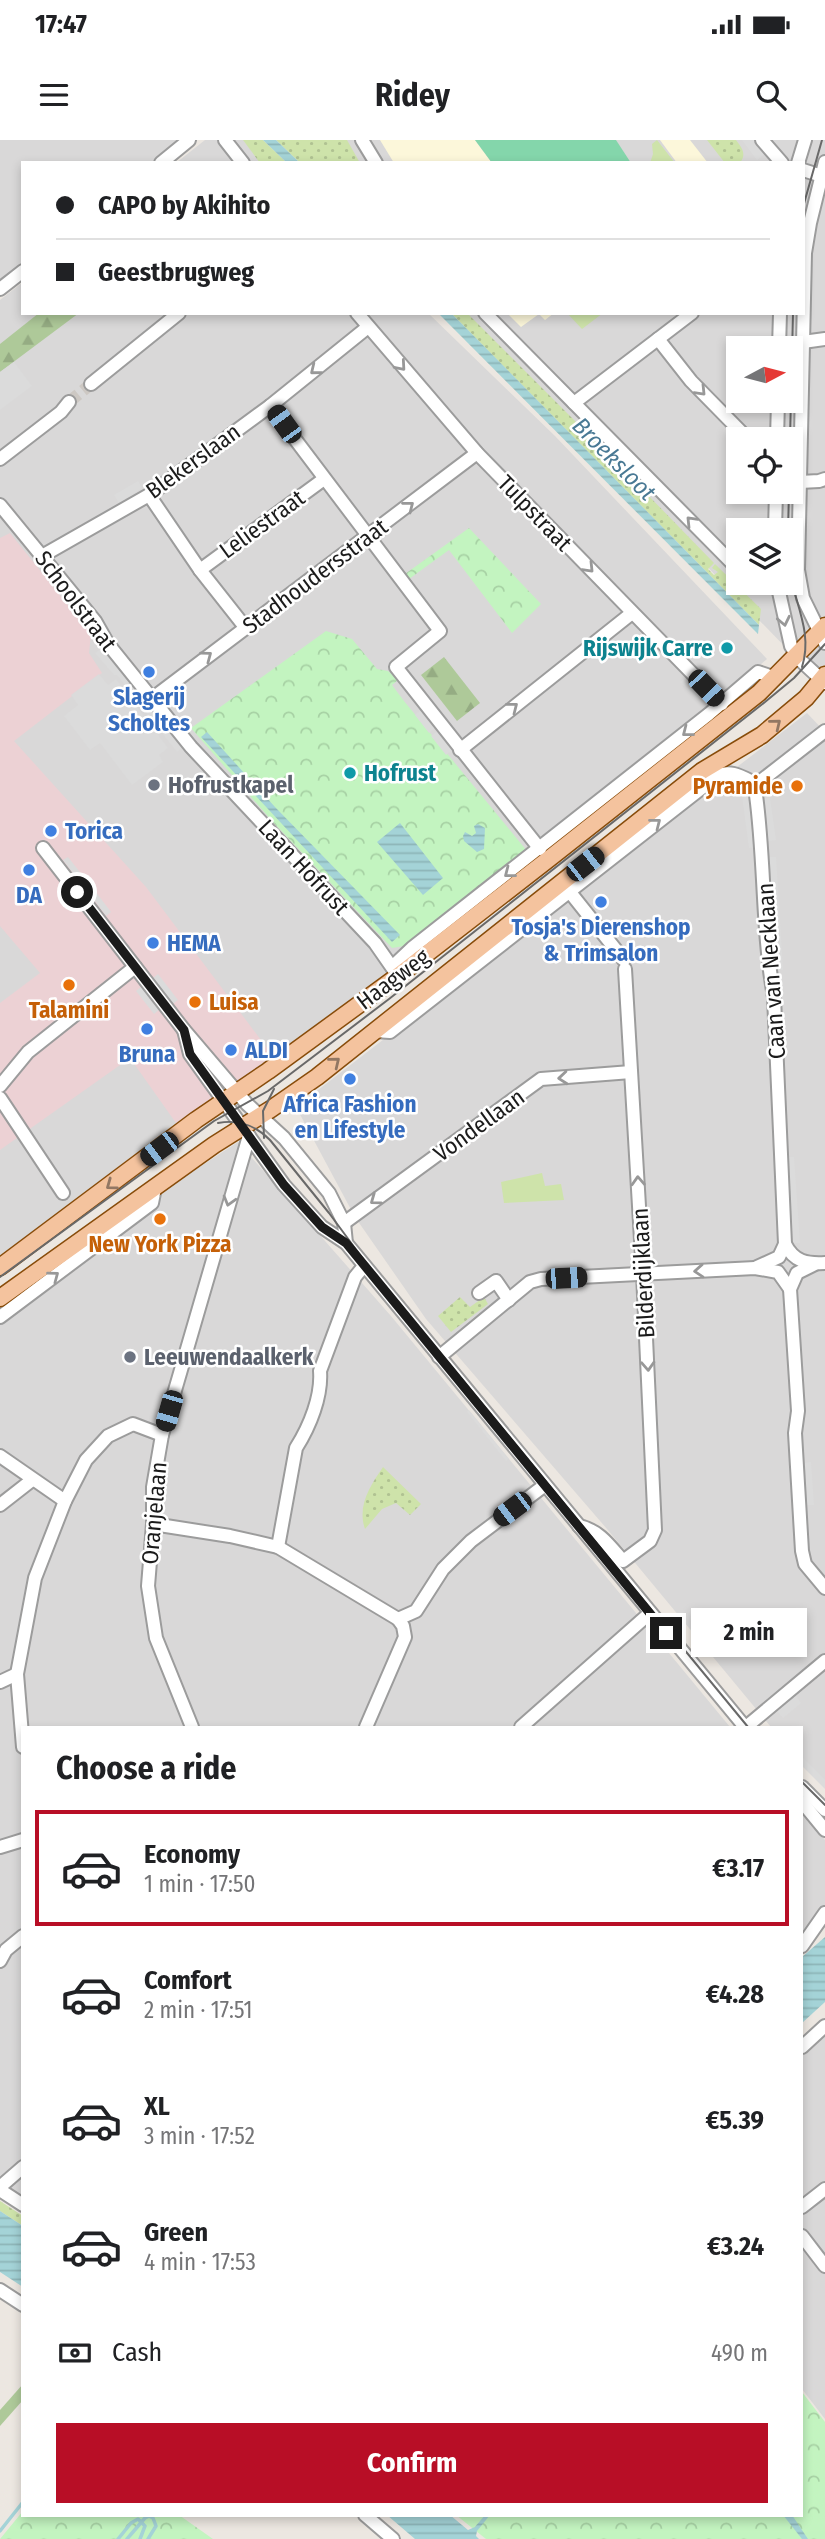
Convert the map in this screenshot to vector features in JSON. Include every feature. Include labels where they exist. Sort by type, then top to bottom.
[{"type":"main road","name":"Haagweg","points":[[0,1267],[196,1120],[231,1097],[708,733],[776,678],[823,633]]},
{"type":"main road","name":"Haagweg","points":[[0,1298],[155,1188],[246,1131],[260,1116],[317,1077],[702,771],[762,735],[824,679]]},
{"type":"street","points":[[163,161],[189,140]]},
{"type":"street","points":[[225,140],[241,161]]},
{"type":"street","points":[[362,140],[375,161]]},
{"type":"street","points":[[762,140],[780,161]]},
{"type":"street","points":[[799,161],[805,140]]},
{"type":"street","points":[[805,279],[806,247],[825,162]]},
{"type":"street","points":[[805,171],[823,177]]},
{"type":"street","points":[[0,289],[21,273]]},
{"type":"street","points":[[90,384],[176,315]]},
{"type":"street","name":"Tulpstraat","points":[[359,315],[477,453],[722,704]]},
{"type":"street","points":[[487,315],[726,557]]},
{"type":"street","points":[[574,402],[689,315]]},
{"type":"street","points":[[779,336],[780,315]]},
{"type":"street","points":[[804,315],[803,342],[825,339]]},
{"type":"street","name":"Blekerslaan","points":[[42,556],[149,495],[270,406],[368,327]]},
{"type":"street","points":[[658,339],[691,381],[736,427]]},
{"type":"street","points":[[0,459],[61,412],[69,402]]},
{"type":"street","points":[[270,406],[440,631],[396,667],[540,849]]},
{"type":"street","name":"Stadhoudersstraat","points":[[153,698],[477,453]]},
{"type":"street","name":"Leliestraat","points":[[200,570],[324,479]]},
{"type":"street","points":[[803,482],[825,479]]},
{"type":"street","points":[[149,495],[200,570],[245,628]]},
{"type":"street","points":[[800,504],[798,581],[806,605],[823,633]]},
{"type":"street","name":"Schoolstraat","points":[[0,505],[95,621],[108,644],[153,698]]},
{"type":"street","points":[[779,595],[788,638],[797,656],[824,679]]},
{"type":"street","points":[[460,750],[632,613]]},
{"type":"street","name":"Haagweg","points":[[395,971],[412,948],[722,704],[758,672],[776,678]]},
{"type":"street","name":"Laan Hofrust","points":[[153,698],[191,747],[376,943],[395,971]]},
{"type":"street","points":[[759,785],[770,773],[825,731]]},
{"type":"street","name":"Haagweg","points":[[375,1031],[390,1032],[717,775],[731,773],[759,785]]},
{"type":"street","name":"Caan van Necklaan","points":[[759,785],[756,794],[762,844],[769,972],[775,1009],[785,1244]]},
{"type":"street","points":[[43,848],[184,1030],[231,1097],[246,1131],[292,1193],[322,1227],[346,1243],[745,1726]]},
{"type":"street","name":"Bilderdijklaan","points":[[569,891],[624,965],[655,1530],[650,1541],[623,1561],[599,1536],[590,1529],[578,1526]]},
{"type":"street","points":[[0,1086],[29,1052],[135,967]]},
{"type":"street","name":"Vondellaan","points":[[344,1223],[541,1079],[631,1072]]},
{"type":"street","points":[[231,1097],[260,1116],[284,1138],[329,1193],[344,1223],[346,1243]]},
{"type":"street","points":[[0,1098],[63,1193]]},
{"type":"street","name":"Oranjelaan","points":[[192,1726],[156,1639],[148,1586],[153,1487],[162,1435],[246,1131]]},
{"type":"street","name":"Haagweg","points":[[0,1317],[152,1203],[155,1188]]},
{"type":"street","points":[[755,1268],[779,1257],[785,1244],[797,1259],[820,1264]]},
{"type":"street","points":[[820,1264],[797,1273],[790,1289],[798,1411],[795,1433],[803,1558],[807,1567],[825,1587]]},
{"type":"street","points":[[278,1547],[296,1448],[312,1413],[321,1384],[320,1371],[347,1298],[355,1277],[364,1266]]},
{"type":"street","points":[[439,1357],[530,1282],[541,1279],[755,1268],[778,1272],[790,1289]]},
{"type":"street","points":[[479,1293],[496,1281],[509,1300]]},
{"type":"street","points":[[21,1726],[17,1674],[35,1578],[65,1501],[86,1460],[108,1436],[133,1424],[162,1435]]},
{"type":"street","points":[[0,1456],[65,1501]]},
{"type":"street","points":[[0,1505],[32,1480]]},
{"type":"street","points":[[398,1619],[416,1611],[443,1569],[471,1541],[545,1485]]},
{"type":"street","points":[[153,1524],[230,1536],[278,1547],[398,1619],[403,1626],[405,1637],[366,1726]]},
{"type":"street","points":[[522,1726],[650,1613]]},
{"type":"street","points":[[747,1726],[825,1661]]},
{"type":"street","points":[[0,1682],[17,1674]]},
{"type":"street","points":[[803,1788],[825,1810]]},
{"type":"street","points":[[803,1803],[825,1830]]},
{"type":"street","points":[[0,1847],[21,1841]]},
{"type":"street","points":[[803,1942],[825,1913]]},
{"type":"street","points":[[0,1961],[6,1950],[21,1938]]},
{"type":"street","points":[[803,2046],[825,2026]]},
{"type":"street","points":[[21,2169],[0,2189],[21,2204]]},
{"type":"street","points":[[803,2206],[825,2189]]},
{"type":"street","points":[[803,2237],[825,2266]]},
{"type":"street","points":[[0,2290],[21,2304]]},
{"type":"street","points":[[367,2517],[393,2539]]},
{"type":"shaded area","points":[[0,140],[181,140],[155,161],[21,161],[21,264],[0,280]]},
{"type":"shaded area","points":[[205,140],[244,140],[266,161],[179,161]]},
{"type":"shaded area","points":[[332,140],[825,140],[825,688],[735,595],[803,595],[803,518],[726,518],[726,586],[463,315],[805,315],[805,161],[346,161]]},
{"type":"shaded area","points":[[380,140],[475,140],[491,161],[393,161]]},
{"type":"shaded area","points":[[660,140],[690,140],[706,161],[676,161]]},
{"type":"shaded area","points":[[742,140],[757,140],[767,152],[757,160]]},
{"type":"shaded area","points":[[21,284],[21,315],[430,315],[555,436],[767,659],[635,773],[374,985],[0,1263],[0,300]]},
{"type":"shaded area","points":[[509,315],[538,315],[521,327]]},
{"type":"shaded area","points":[[14,362],[32,386],[0,410],[0,372]]},
{"type":"shaded area","points":[[138,481],[142,488],[119,503],[114,495]]},
{"type":"shaded area","points":[[10,533],[91,634],[89,653],[102,673],[14,741],[146,887],[273,1056],[176,1123],[130,1058],[0,1150],[0,1003],[40,973],[0,926],[0,538]]},
{"type":"shaded area","points":[[103,647],[140,692],[134,697],[95,653]]},
{"type":"shaded area","points":[[99,674],[108,685],[116,679],[168,748],[159,755],[163,762],[132,785],[100,743],[90,750],[64,716],[78,705],[71,695]]},
{"type":"shaded area","points":[[687,676],[703,693],[697,699],[680,682]]},
{"type":"shaded area","points":[[153,708],[183,747],[177,752],[146,713]]},
{"type":"shaded area","points":[[421,710],[435,728],[429,733],[415,715]]},
{"type":"shaded area","points":[[807,713],[825,732],[825,1783],[803,1760],[803,1726],[770,1726],[607,1529],[426,1319],[355,1217],[296,1107]]},
{"type":"shaded area","points":[[438,731],[452,750],[446,755],[431,736]]},
{"type":"shaded area","points":[[750,794],[757,847],[749,848],[742,795]]},
{"type":"shaded area","points":[[770,798],[776,840],[768,841],[763,799]]},
{"type":"shaded area","points":[[68,857],[87,881],[82,885],[63,860]]},
{"type":"shaded area","points":[[768,857],[776,857],[783,970],[774,970]]},
{"type":"shaded area","points":[[92,887],[111,912],[106,916],[87,890]]},
{"type":"shaded area","points":[[158,974],[178,1000],[173,1004],[153,978]]},
{"type":"shaded area","points":[[142,986],[160,1009],[154,1014],[136,991]]},
{"type":"shaded area","points":[[238,1142],[391,1316],[729,1726],[21,1726],[21,2201],[0,2191],[0,1312],[149,1200]]},
{"type":"shaded area","points":[[787,1157],[794,1157],[800,1243],[793,1243]]},
{"type":"shaded area","points":[[469,1410],[509,1459],[506,1461],[467,1412]]},
{"type":"shaded area","points":[[811,1462],[814,1505],[807,1505],[805,1463]]},
{"type":"shaded area","points":[[796,1696],[801,1703],[783,1718],[777,1711]]},
{"type":"shaded area","points":[[803,1758],[825,1780],[825,1789],[803,1767]]},
{"type":"shaded area","points":[[803,1814],[825,1840],[825,1927],[803,1947]]},
{"type":"shaded area","points":[[825,2033],[825,2419],[803,2390],[803,2053]]},
{"type":"green space","points":[[243,140],[263,140],[285,161],[259,161]]},
{"type":"green space","points":[[276,140],[347,140],[359,161],[298,161]]},
{"type":"green space","points":[[475,140],[616,140],[630,161],[491,161]]},
{"type":"green space","points":[[657,140],[673,161],[651,161],[652,144]]},
{"type":"green space","points":[[707,140],[736,140],[743,151],[742,160],[723,161]]},
{"type":"green space","points":[[36,315],[76,315],[0,372],[0,344]]},
{"type":"green space","points":[[453,315],[469,315],[714,563],[708,569],[714,575],[718,572],[712,568],[715,564],[726,575],[726,592]]},
{"type":"green space","points":[[569,315],[600,315],[582,329]]},
{"type":"green space","points":[[469,528],[541,604],[512,633],[449,550],[409,579],[405,574]]},
{"type":"green space","points":[[729,595],[747,595],[761,609],[759,625]]},
{"type":"green space","points":[[326,631],[352,639],[377,669],[388,671],[398,680],[392,685],[404,701],[527,851],[410,945],[392,948],[272,821],[191,728]]},
{"type":"green space","points":[[444,657],[480,703],[457,721],[421,675]]},
{"type":"green space","points":[[542,1173],[545,1186],[561,1184],[564,1200],[504,1203],[501,1182]]},
{"type":"green space","points":[[460,1297],[470,1307],[484,1297],[488,1304],[451,1332],[438,1316]]},
{"type":"green space","points":[[383,1467],[421,1504],[410,1515],[396,1503],[382,1509],[365,1529],[364,1504],[369,1489]]},
{"type":"green space","points":[[0,2201],[21,2215],[21,2225],[0,2211]]},
{"type":"green space","points":[[21,2386],[21,2402],[0,2426],[0,2410]]},
{"type":"green space","points":[[803,2393],[825,2422],[825,2539],[486,2539],[458,2517],[803,2517]]},
{"type":"green space","points":[[21,2513],[21,2517],[182,2517],[213,2539],[0,2539]]},
{"type":"water","points":[[263,140],[276,140],[298,161],[285,161]]},
{"type":"water","points":[[440,315],[453,315],[726,592],[726,595],[729,595],[759,625],[758,634]]},
{"type":"water","points":[[207,732],[275,807],[400,935],[392,942],[201,737]]},
{"type":"water","points":[[400,823],[443,878],[423,895],[377,842]]},
{"type":"water","points":[[478,824],[485,828],[484,849],[477,852],[464,841],[463,836],[465,832],[472,836],[476,833],[474,826]]},
{"type":"water","points":[[825,1937],[825,2002],[803,2022],[803,1956]]},
{"type":"water","points":[[0,2211],[21,2225],[21,2286],[0,2272]]},
{"type":"water","points":[[389,2517],[452,2517],[468,2530],[475,2527],[483,2517],[488,2517],[477,2531],[476,2536],[479,2539],[415,2539]]},
{"type":"water","points":[[785,2517],[793,2517],[808,2539],[802,2539]]},
{"type":"waterway","points":[[0,2531],[21,2505]]},
{"type":"waterway","points":[[127,2539],[147,2517]]},
{"type":"waterway","points":[[148,2539],[156,2526],[151,2517]]},
{"type":"waterway","points":[[118,2539],[131,2523],[138,2519],[145,2526],[140,2539]]},
{"type":"tunnel","points":[[69,402],[91,384]]},
{"type":"tram line","points":[[805,200],[822,140]]},
{"type":"tram line","points":[[790,427],[793,315]]},
{"type":"tram line","points":[[788,518],[789,504]]},
{"type":"tram line","points":[[795,595],[805,633],[802,667]]},
{"type":"tram line","points":[[0,1277],[214,1121],[268,1091],[389,999],[765,702],[794,678],[825,644]]},
{"type":"tram line","points":[[264,1138],[263,1111],[274,1089]]},
{"type":"tram line","points":[[218,1123],[246,1124],[270,1140],[366,1263],[747,1726]]},
{"type":"tram line","points":[[803,1783],[825,1805]]},
{"type":"place","name":"Rijswijk Carre","points":[[727,648]]},
{"type":"place","name":"Slagerij Scholtes","points":[[149,672]]},
{"type":"place","name":"Hofrust","points":[[350,773]]},
{"type":"place","name":"Hofrustkapel","points":[[154,785]]},
{"type":"place","name":"Pyramide","points":[[797,786]]},
{"type":"place","name":"Torica","points":[[51,831]]},
{"type":"place","name":"DA","points":[[29,870]]},
{"type":"place","name":"Tosja's Dierenshop & Trimsalon","points":[[601,902]]},
{"type":"place","name":"HEMA","points":[[153,943]]},
{"type":"place","name":"Talamini","points":[[69,985]]},
{"type":"place","name":"Luisa","points":[[195,1002]]},
{"type":"place","name":"Bruna","points":[[147,1029]]},
{"type":"place","name":"ALDI","points":[[231,1050]]},
{"type":"place","name":"Africa Fashion en Lifestyle","points":[[350,1079]]},
{"type":"place","name":"New York Pizza","points":[[160,1219]]},
{"type":"place","name":"Leeuwendaalkerk","points":[[130,1357]]},
{"type":"route","points":[[77,892],[184,1030],[190,1054],[284,1185],[322,1227],[346,1243],[666,1633]]},
{"type":"water label","name":"Broeksloot","points":[[614,459]]}]
